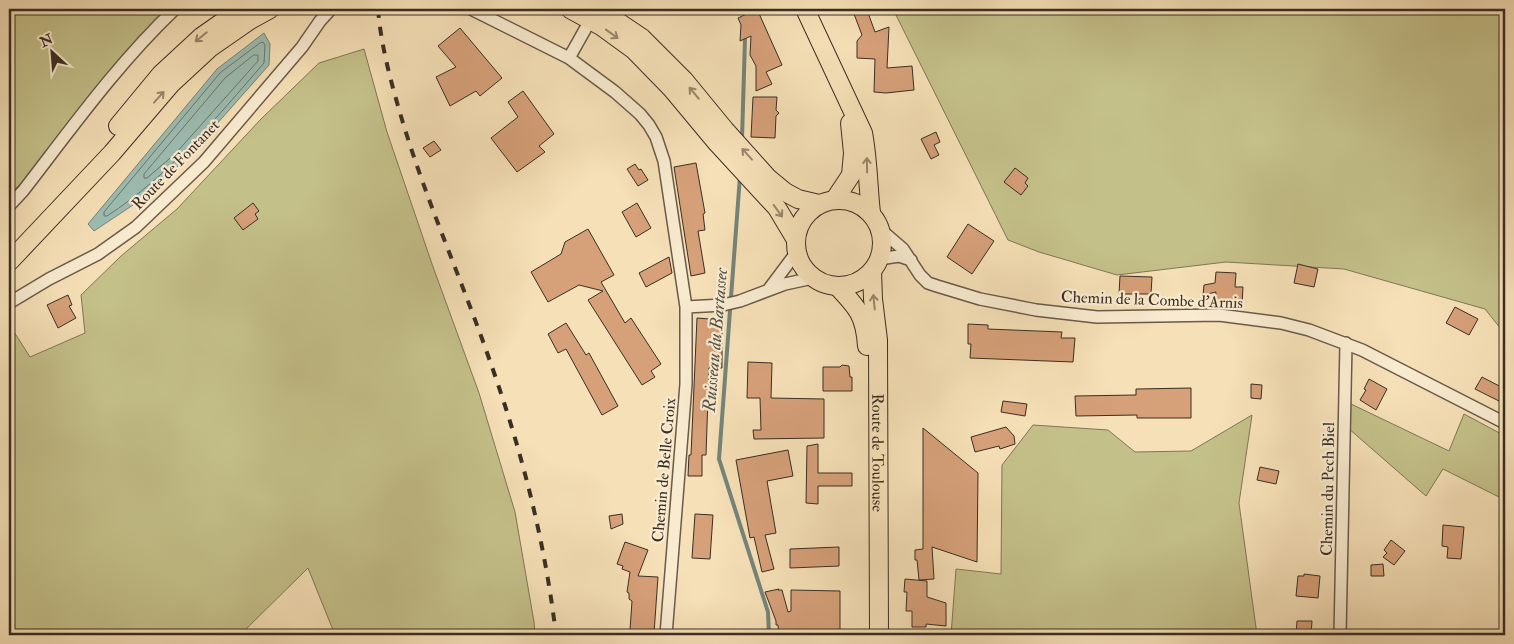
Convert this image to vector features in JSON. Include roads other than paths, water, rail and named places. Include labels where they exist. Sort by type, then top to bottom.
[{"type":"main road","points":[[45,225],[102,146],[162,74],[201,37],[241,9]]},
{"type":"main road","points":[[9,262],[112,153],[171,84],[211,47],[250,20],[270,9]]},
{"type":"main road","points":[[570,9],[601,26],[634,50],[721,137],[762,183],[796,245],[800,263],[813,278],[825,284],[837,286],[850,285],[862,279],[876,265],[882,240],[881,230],[871,213],[860,205],[848,200],[827,202],[798,199],[762,183]]},
{"type":"main road","points":[[599,9],[642,38],[684,80],[721,137]]},
{"type":"main road","points":[[805,9],[846,101],[863,133],[867,154],[867,180],[871,213]]},
{"type":"main road","points":[[796,245],[799,224],[807,212],[827,202],[851,175],[853,153],[846,101]]},
{"type":"main road","name":"Route de Toulouse","points":[[876,265],[873,299],[878,340],[879,374],[879,635]]},
{"type":"main road","name":"Route de Toulouse","points":[[837,286],[856,306],[866,328],[868,369],[868,635]]},
{"type":"street","points":[[9,206],[23,191],[104,86],[159,24],[175,9]]},
{"type":"street","name":"Route de Fontanet","points":[[9,303],[49,279],[98,254],[136,227],[204,162],[302,47],[331,9]]},
{"type":"street","points":[[471,9],[570,58],[587,26]]},
{"type":"street","name":"Chemin de Belle Croix","points":[[570,58],[615,92],[640,114],[656,137],[664,161],[686,307],[686,384],[666,635]]},
{"type":"street","name":"Chemin de la Combe d'Arnis","points":[[881,230],[903,249],[920,275],[928,283],[980,299],[1036,310],[1097,317],[1219,315],[1309,330],[1346,343],[1505,423]]},
{"type":"street","points":[[769,289],[796,245]]},
{"type":"street","points":[[876,265],[899,256],[911,260]]},
{"type":"street","points":[[686,307],[723,305],[785,284],[813,278]]},
{"type":"street","name":"Chemin du Pech Biel","points":[[1340,635],[1346,343]]},
{"type":"water","points":[[264,33],[270,44],[269,65],[184,161],[133,205],[94,231],[88,224],[217,69]]},
{"type":"waterway","name":"Ruisseau du Bartassec","points":[[747,9],[747,14]]},
{"type":"waterway","name":"Ruisseau du Bartassec","points":[[742,139],[745,39]]},
{"type":"waterway","name":"Ruisseau du Bartassec","points":[[740,176],[719,459],[768,612],[769,635]]},
{"type":"railway","points":[[378,9],[384,52],[403,123],[423,184],[491,364],[513,430],[539,532],[556,635]]}]
